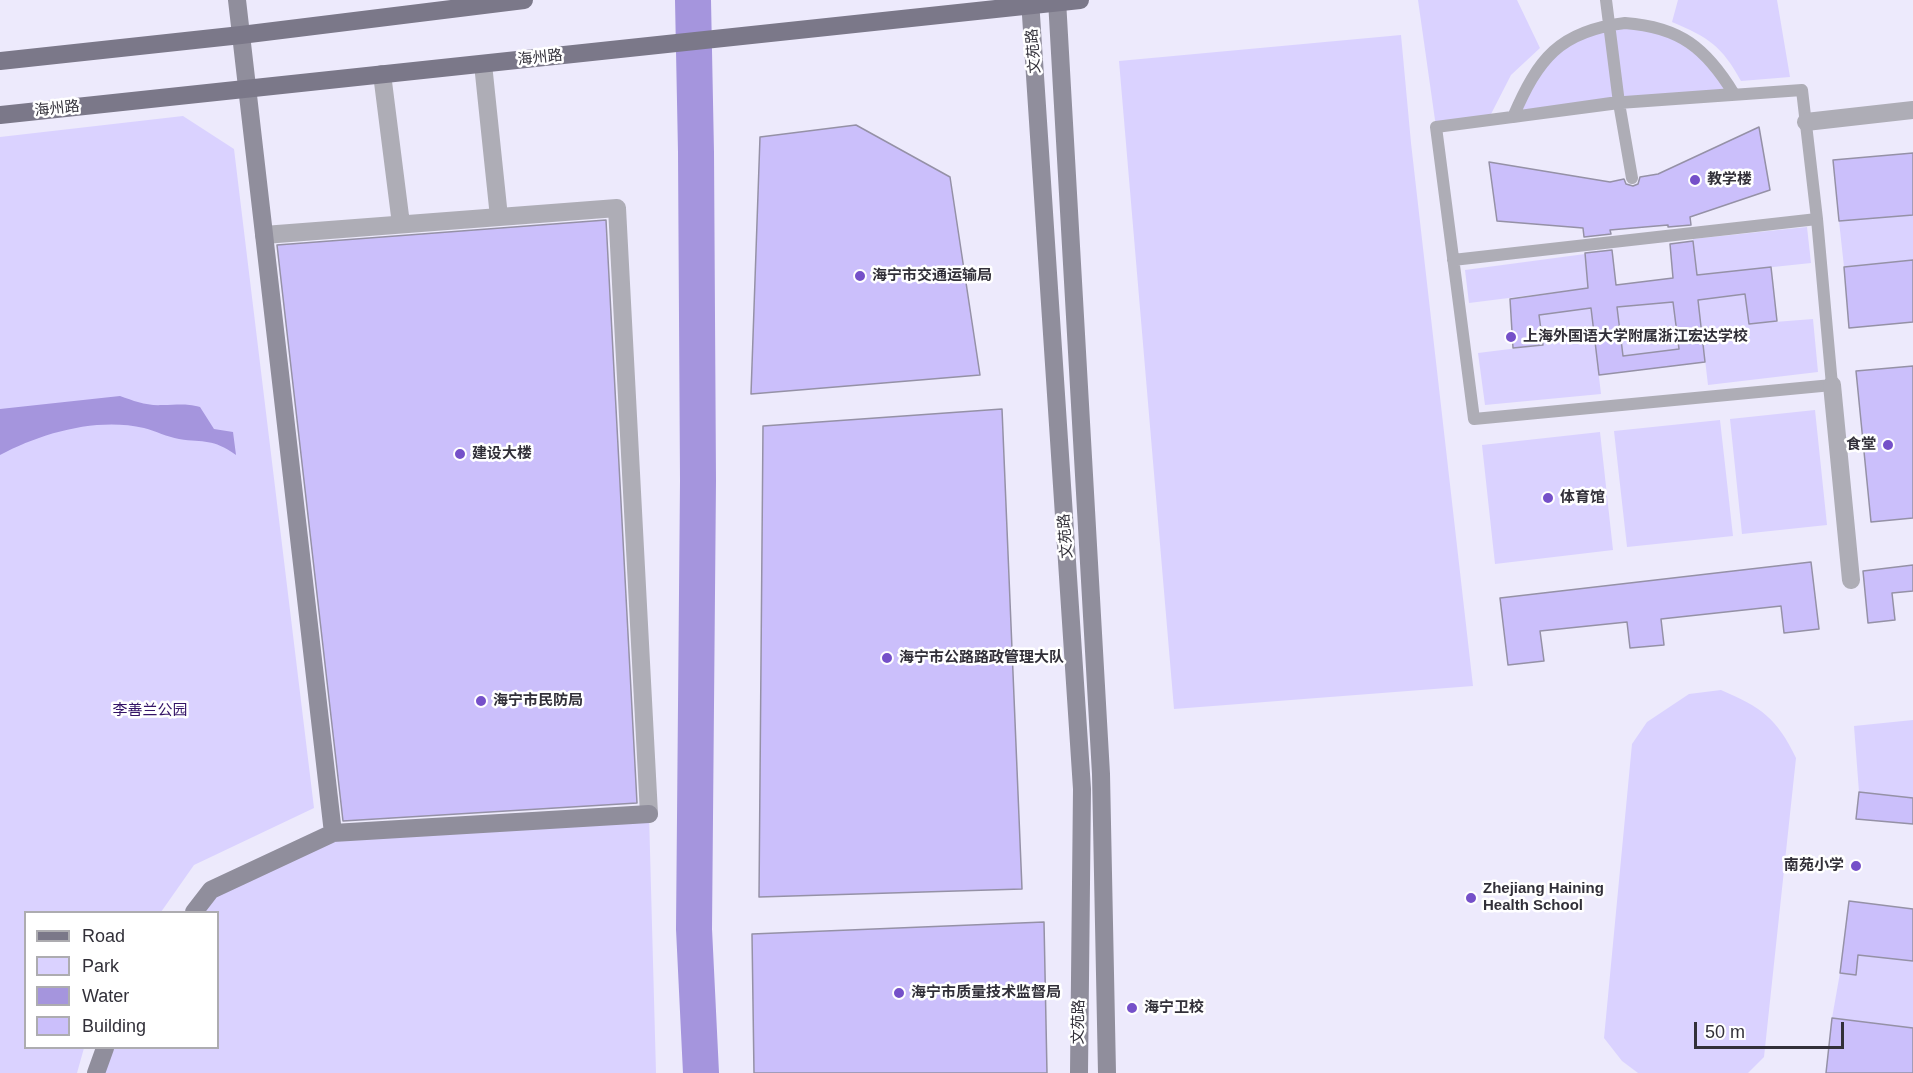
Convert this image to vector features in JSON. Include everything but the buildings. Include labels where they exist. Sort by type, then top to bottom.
[{"type":"main road","points":[[237,0],[333,833]]},
{"type":"main road","points":[[0,61],[241,35],[524,0]]},
{"type":"main road","name":"海州路","points":[[0,115],[650,46],[1030,2],[1080,0]]},
{"type":"main road","name":"文苑路","points":[[1057,1],[1101,774],[1107,1073]]},
{"type":"main road","name":"文苑路","points":[[1030,2],[1082,789],[1079,1073]]},
{"type":"main road","points":[[195,911],[211,890],[333,833],[650,814]]},
{"type":"main road","points":[[96,1073],[104,1049]]},
{"type":"street","points":[[483,64],[499,217]]},
{"type":"street","points":[[382,74],[401,224]]},
{"type":"street","points":[[1806,122],[1913,110]]},
{"type":"street","points":[[264,235],[617,208],[650,814]]},
{"type":"street","points":[[1832,385],[1851,580]]},
{"type":"lane","points":[[1606,0],[1608,25],[1625,102],[1632,178]]},
{"type":"lane","points":[[1513,117],[1532,76],[1556,48],[1588,30],[1625,23],[1644,24],[1679,36],[1695,45],[1709,58],[1734,94],[1625,102],[1513,117],[1436,127],[1473,419],[1832,385],[1817,219],[1802,90],[1625,102]]},
{"type":"lane","points":[[1453,260],[1817,219]]},
{"type":"green space","points":[[1418,0],[1517,0],[1540,48],[1511,75],[1490,116],[1436,127]]},
{"type":"green space","points":[[1678,0],[1777,0],[1790,77],[1741,81],[1727,59],[1713,44],[1672,22]]},
{"type":"green space","points":[[1608,25],[1679,36],[1734,94],[1513,117],[1556,48]]},
{"type":"green space","points":[[1401,35],[1411,143],[1473,686],[1174,709],[1119,61]]},
{"type":"green space","name":"李善兰公园","points":[[183,116],[234,149],[314,808],[194,865],[162,911],[24,911],[24,1049],[84,1049],[77,1073],[0,1073],[0,137]]},
{"type":"green space","points":[[1913,215],[1913,260],[1844,267],[1839,221]]},
{"type":"green space","points":[[1807,227],[1811,263],[1697,275],[1693,239]]},
{"type":"green space","points":[[1585,254],[1588,288],[1469,303],[1465,270]]},
{"type":"green space","points":[[1745,294],[1749,324],[1813,319],[1818,372],[1708,385],[1698,300]]},
{"type":"green space","points":[[1673,302],[1679,349],[1623,356],[1617,307]]},
{"type":"green space","points":[[1591,308],[1601,394],[1485,405],[1478,353],[1542,345],[1539,315]]},
{"type":"green space","points":[[1815,410],[1827,525],[1742,534],[1730,419]]},
{"type":"green space","points":[[1720,420],[1733,536],[1627,547],[1614,431]]},
{"type":"green space","name":"体育馆","points":[[1600,432],[1613,550],[1495,564],[1482,445]]},
{"type":"green space","points":[[1721,690],[1747,702],[1766,715],[1782,733],[1796,758],[1764,1057],[1748,1073],[1638,1073],[1622,1061],[1604,1038],[1632,744],[1647,722],[1689,694]]},
{"type":"green space","points":[[1913,720],[1913,798],[1859,792],[1854,726]]},
{"type":"green space","points":[[649,814],[656,1073],[96,1073],[105,1049],[219,1049],[219,911],[195,911],[211,890],[333,833]]},
{"type":"green space","points":[[1858,955],[1913,961],[1913,1028],[1832,1018],[1840,973],[1856,975]]},
{"type":"water","points":[[120,396],[151,405],[200,407],[214,429],[233,432],[236,455],[221,446],[208,442],[175,438],[144,428],[107,424],[51,434],[0,455],[0,409]]},
{"type":"waterway","points":[[693,0],[698,481],[694,929],[701,1073]]},
{"type":"place","name":"教学楼","points":[[1695,180]]},
{"type":"place","name":"海宁市交通运输局","points":[[860,276]]},
{"type":"place","name":"上海外国语大学附属浙江宏达学校","points":[[1511,337]]},
{"type":"place","name":"食堂","points":[[1888,445]]},
{"type":"place","name":"建设大楼","points":[[460,454]]},
{"type":"place","name":"体育馆","points":[[1548,498]]},
{"type":"place","name":"海宁市公路路政管理大队","points":[[887,658]]},
{"type":"place","name":"海宁市民防局","points":[[481,701]]},
{"type":"place","name":"南苑小学","points":[[1856,866]]},
{"type":"place","name":"Zhejiang Haining Health School","points":[[1471,898]]},
{"type":"place","name":"海宁市质量技术监督局","points":[[899,993]]},
{"type":"place","name":"海宁卫校","points":[[1132,1008]]}]
